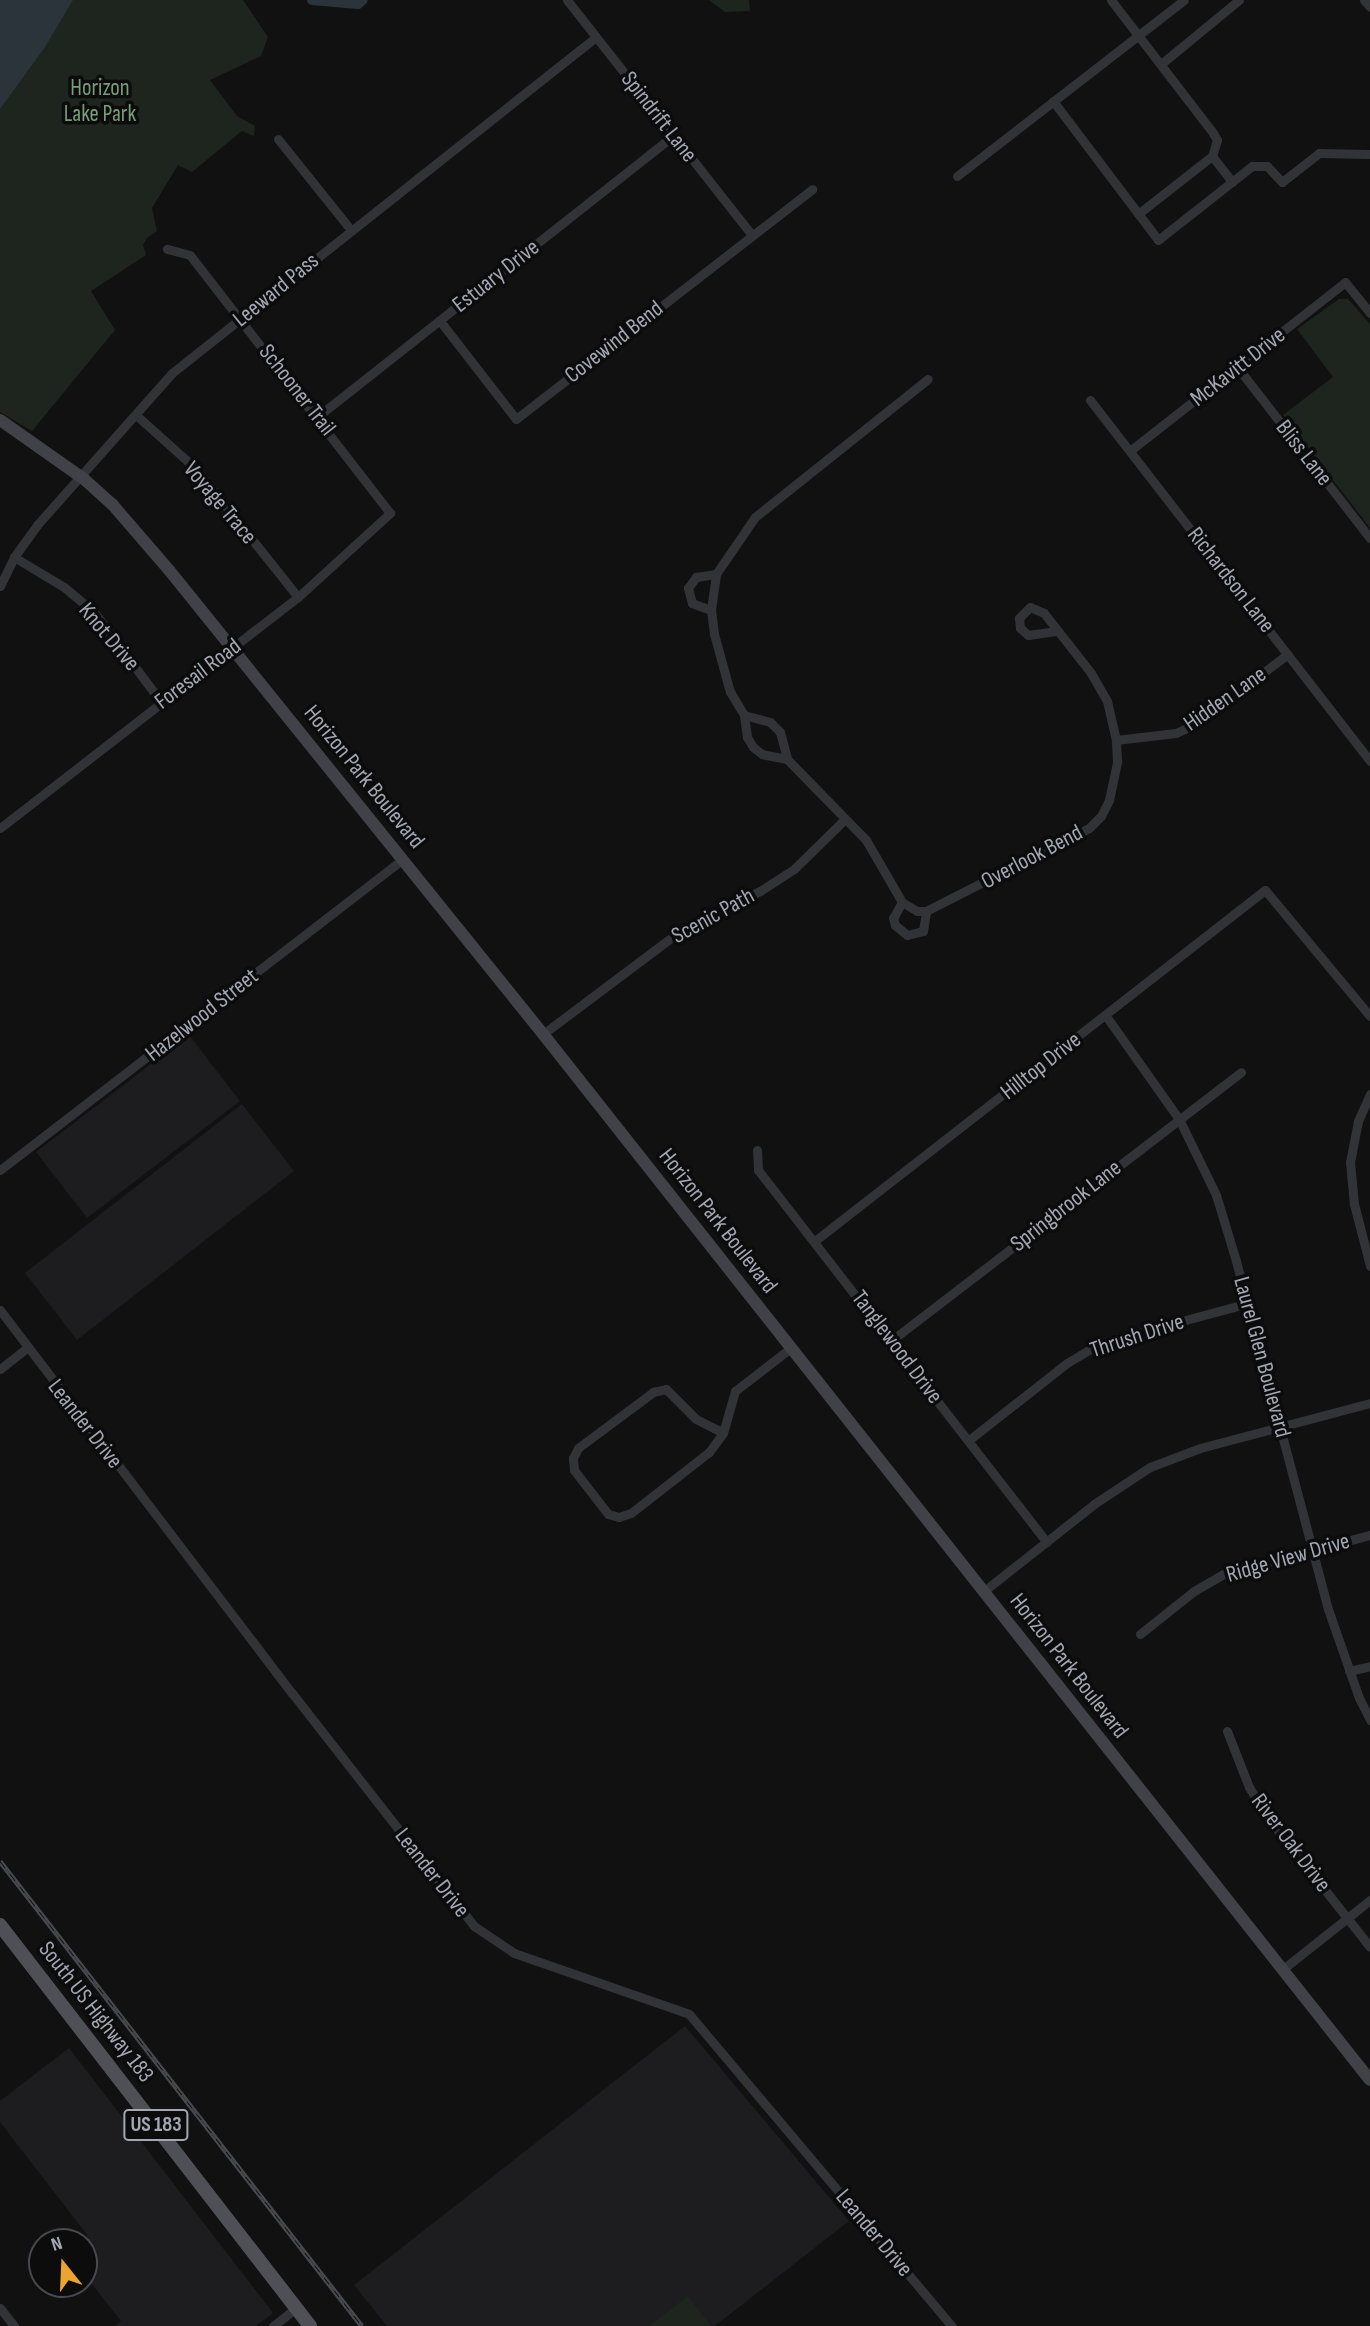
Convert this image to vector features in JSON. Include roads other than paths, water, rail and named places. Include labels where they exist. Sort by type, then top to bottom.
[{"type":"main road","name":"South US Highway 183","points":[[0,1925],[310,2326]]},
{"type":"street","name":"Spindrift Lane","points":[[566,0],[751,234]]},
{"type":"street","points":[[1111,0],[1217,140],[1212,156],[1138,214]]},
{"type":"street","points":[[957,176],[1184,0]]},
{"type":"street","points":[[1161,64],[1239,0]]},
{"type":"street","points":[[1364,0],[1370,7]]},
{"type":"street","name":"Leeward Pass","points":[[0,586],[14,557],[37,525],[172,373],[596,37]]},
{"type":"street","points":[[1053,101],[1158,240],[1252,166],[1267,166],[1282,182],[1318,153],[1370,154]]},
{"type":"street","name":"Estuary Drive","points":[[317,416],[674,135]]},
{"type":"street","points":[[278,139],[351,229]]},
{"type":"street","points":[[1212,156],[1232,182]]},
{"type":"street","name":"Covewind Bend","points":[[440,321],[516,419],[812,189]]},
{"type":"street","name":"Schooner Trail","points":[[167,249],[190,255],[390,513]]},
{"type":"street","name":"McKavitt Drive","points":[[1131,450],[1345,282],[1370,313]]},
{"type":"street","name":"Bliss Lane","points":[[1237,368],[1370,538]]},
{"type":"street","name":"Overlook Bend","points":[[787,759],[762,754],[753,747],[747,737],[744,715],[730,692],[719,657],[711,610],[716,573],[755,517],[928,379]]},
{"type":"street","name":"Richardson Lane","points":[[1090,400],[1370,761]]},
{"type":"street","name":"Voyage Trace","points":[[136,415],[195,468],[298,597]]},
{"type":"street","name":"Horizon Park Boulevard","points":[[0,420],[81,476],[140,535],[792,1346],[1370,2080]]},
{"type":"street","name":"Foresail Road","points":[[0,828],[298,597],[390,513]]},
{"type":"street","name":"Knot Drive","points":[[14,557],[64,587],[94,612],[161,702]]},
{"type":"street","name":"Overlook Bend","points":[[711,610],[692,603],[688,588],[696,577],[716,573]]},
{"type":"street","name":"Overlook Bend","points":[[744,715],[770,722],[779,732],[787,759],[866,840],[902,902],[893,918],[895,925],[907,935],[923,931],[926,911],[1089,828],[1101,816],[1109,800],[1117,761],[1116,740],[1107,701],[1091,673],[1056,631]]},
{"type":"street","name":"Hidden Lane","points":[[1116,740],[1176,733],[1195,724],[1288,654]]},
{"type":"street","name":"Scenic Path","points":[[543,1034],[683,929],[760,891],[794,869],[845,819]]},
{"type":"street","name":"Hazelwood Street","points":[[0,1170],[403,859]]},
{"type":"street","name":"Hilltop Drive","points":[[816,1240],[1265,890],[1370,1016]]},
{"type":"street","points":[[902,902],[917,911],[926,911]]},
{"type":"street","name":"Laurel Glen Boulevard","points":[[1106,1016],[1179,1119],[1216,1195],[1248,1303],[1312,1550],[1349,1671],[1370,1720]]},
{"type":"street","name":"Springbrook Lane","points":[[891,1340],[1241,1072]]},
{"type":"street","points":[[1370,1094],[1358,1121],[1350,1162],[1354,1204],[1370,1266]]},
{"type":"street","name":"Tanglewood Drive","points":[[757,1150],[758,1170],[816,1240],[1047,1542]]},
{"type":"street","name":"Thrush Drive","points":[[969,1440],[1090,1349],[1115,1339],[1248,1303]]},
{"type":"street","name":"Leander Drive","points":[[0,1310],[474,1926],[514,1953],[689,2014],[952,2326]]},
{"type":"street","points":[[723,1433],[696,1419],[666,1389],[653,1392],[579,1448],[573,1458],[574,1469],[608,1514],[619,1517],[631,1513],[709,1452],[723,1433],[735,1391],[792,1346]]},
{"type":"street","points":[[0,1369],[27,1348]]},
{"type":"street","points":[[984,1591],[1119,1486],[1150,1467],[1183,1453],[1370,1403]]},
{"type":"street","name":"Ridge View Drive","points":[[1140,1634],[1213,1579],[1234,1570],[1370,1535]]},
{"type":"street","points":[[1349,1671],[1370,1666]]},
{"type":"street","name":"River Oak Drive","points":[[1227,1731],[1257,1801],[1370,1947]]},
{"type":"street","points":[[1283,1969],[1370,1900]]},
{"type":"street","points":[[0,2308],[14,2326]]},
{"type":"street","points":[[273,2326],[296,2308]]},
{"type":"waterway","points":[[312,0],[358,4],[363,0]]},
{"type":"railway","points":[[0,1861],[362,2326]]},
{"type":"park label","name":"Horizon Lake Park","points":[[100,101]]}]
